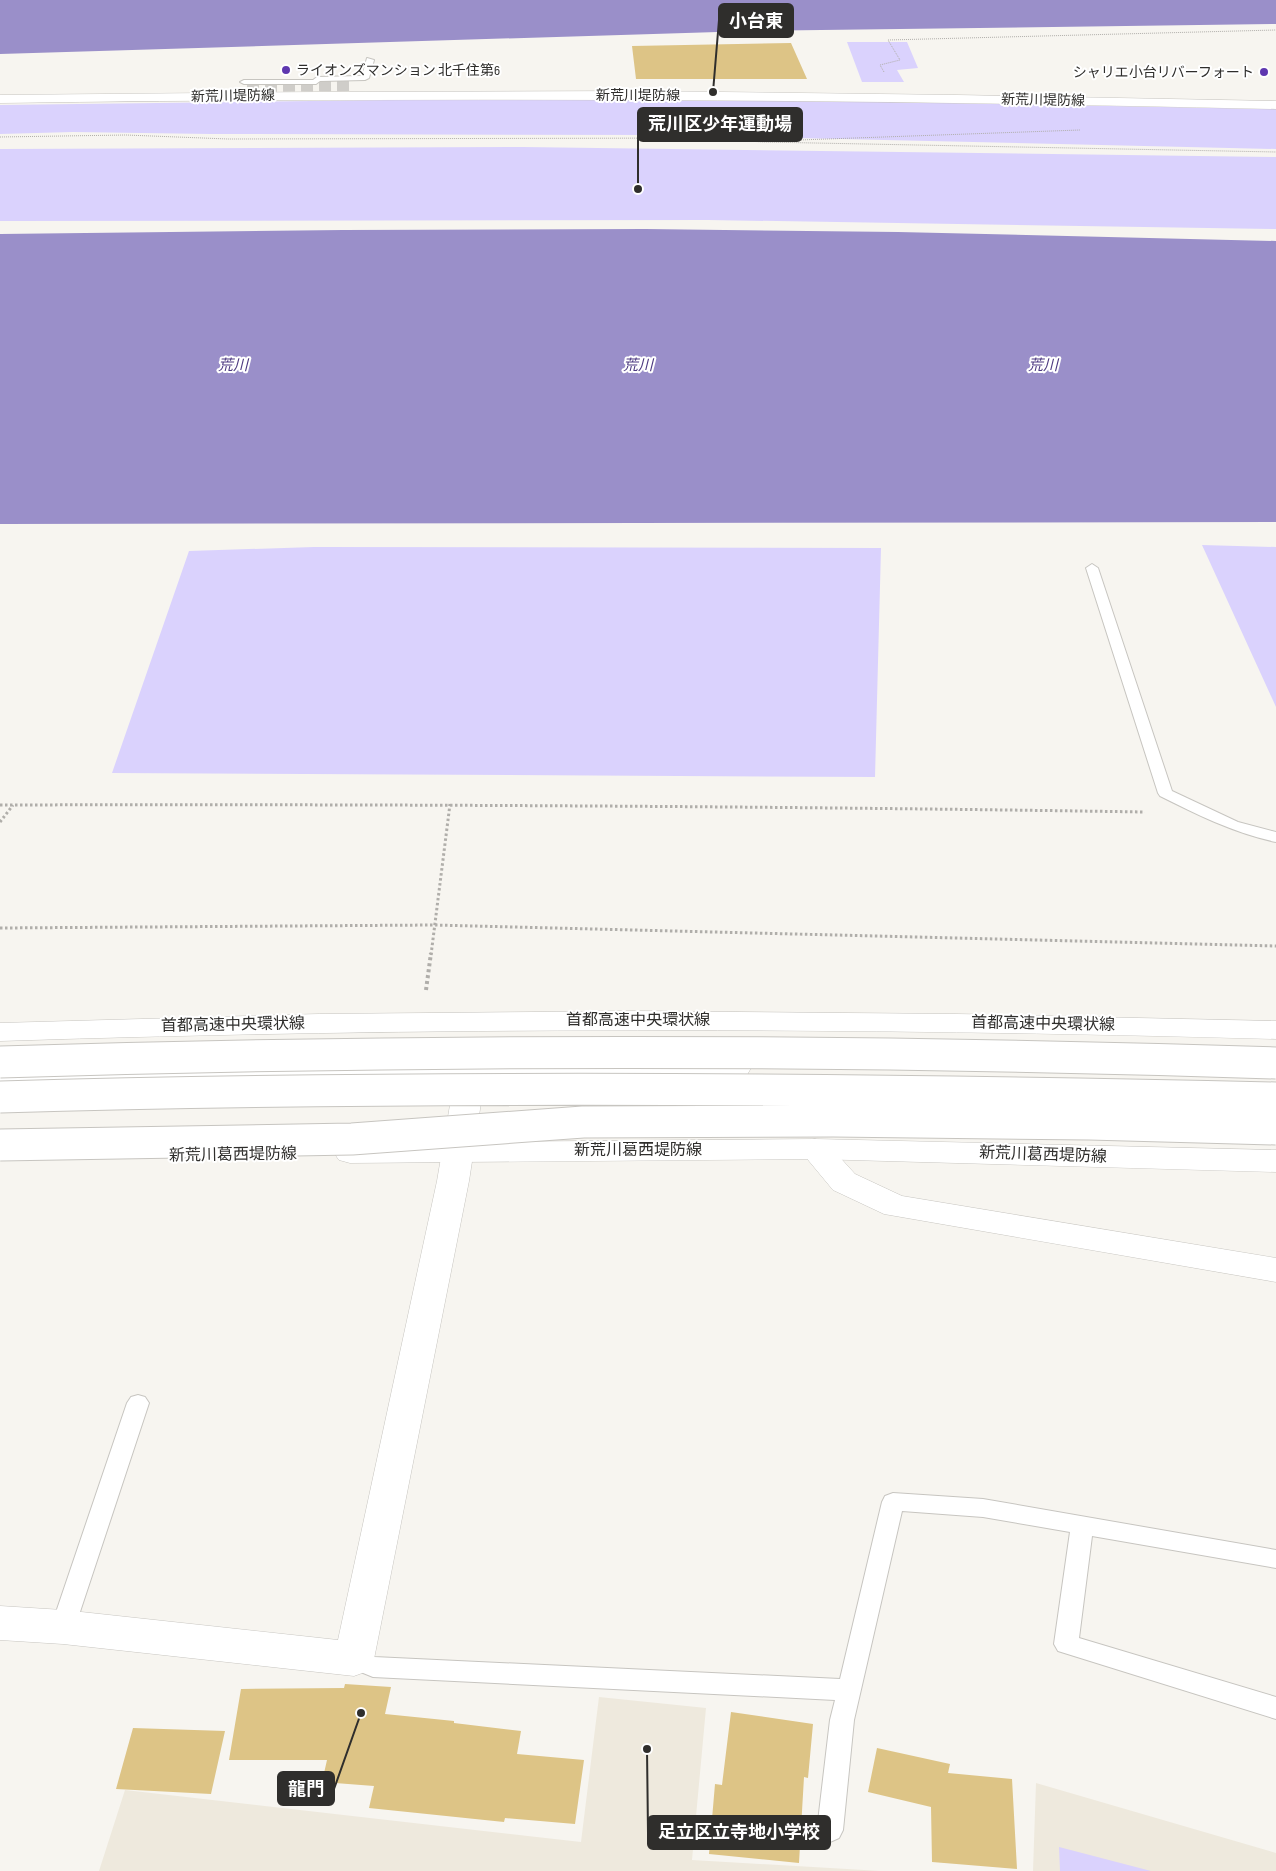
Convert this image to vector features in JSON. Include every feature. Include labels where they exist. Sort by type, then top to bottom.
[{"type":"main road","name":"新荒川堤防線","points":[[0,91],[245,84]]},
{"type":"main road","name":"新荒川堤防線","points":[[356,85],[892,88],[1276,95]]},
{"type":"main road","name":"新荒川堤防線","points":[[0,99],[282,95],[567,94],[948,98],[1276,105]]},
{"type":"main road","name":"首都高速中央環状線","points":[[0,1032],[158,1026],[587,1019],[1032,1023],[1276,1030]]},
{"type":"main road","points":[[472,1070],[582,1046],[677,1039],[838,1038],[1276,1048]]},
{"type":"main road","points":[[0,1062],[153,1057],[595,1051],[840,1052],[1276,1063]]},
{"type":"main road","points":[[0,1079],[354,1070],[829,1068],[1276,1077]]},
{"type":"main road","points":[[0,1623],[63,1627],[354,1659],[459,1151],[472,1070]]},
{"type":"main road","points":[[0,1097],[358,1089],[592,1089],[1072,1093],[1276,1098]]},
{"type":"main road","points":[[0,1145],[352,1139],[592,1122],[833,1121],[1059,1124],[1276,1130]]},
{"type":"main road","points":[[815,1149],[844,1182],[896,1206],[1276,1270]]},
{"type":"main road","name":"新荒川葛西堤防線","points":[[0,1160],[459,1151],[815,1149],[1276,1161]]},
{"type":"lane","points":[[245,84],[316,82],[317,79],[365,78],[370,60]]},
{"type":"lane","points":[[1092,568],[1165,793],[1205,813],[1261,835],[1276,837]]},
{"type":"lane","points":[[63,1627],[138,1403]]},
{"type":"lane","points":[[830,1830],[842,1720],[893,1502],[984,1508],[1276,1559]]},
{"type":"lane","points":[[1082,1525],[1066,1644],[1276,1708]]},
{"type":"lane","points":[[354,1659],[373,1667],[383,1668],[850,1690]]},
{"type":"path","points":[[892,88],[880,65],[900,60],[888,40],[1276,30]]},
{"type":"path","points":[[763,142],[1086,130]]},
{"type":"path","points":[[0,137],[126,135],[228,139],[704,138],[763,142],[1276,152]]},
{"type":"path","points":[[0,805],[450,804],[774,806],[1205,813]]},
{"type":"path","points":[[426,990],[450,804]]},
{"type":"path","points":[[0,822],[14,805]]},
{"type":"path","points":[[0,928],[434,925],[1276,946]]},
{"type":"shaded area","points":[[847,42],[907,42],[918,68],[897,70],[904,82],[862,82]]},
{"type":"shaded area","points":[[387,100],[779,100],[1276,109],[1276,149],[665,135],[73,132],[0,134],[0,105]]},
{"type":"shaded area","points":[[523,147],[1276,157],[1276,229],[708,220],[0,221],[0,149]]},
{"type":"shaded area","points":[[1202,545],[1276,547],[1276,707]]},
{"type":"shaded area","points":[[314,547],[881,548],[875,777],[112,773],[189,551]]},
{"type":"shaded area","points":[[599,1697],[706,1708],[692,1860],[881,1871],[99,1871],[125,1790],[581,1842]]},
{"type":"shaded area","points":[[1036,1783],[1276,1853],[1276,1871],[1033,1871]]},
{"type":"shaded area","points":[[1059,1847],[1151,1871],[1060,1871]]},
{"type":"water","points":[[0,0],[1276,0],[1276,24],[750,31],[0,54]]},
{"type":"water","name":"荒川","points":[[645,229],[898,232],[1276,241],[1276,522],[0,524],[0,234]]},
{"type":"building","points":[[791,43],[807,79],[636,79],[632,46]]},
{"type":"building","points":[[345,1684],[391,1687],[385,1714],[454,1721],[454,1723],[521,1731],[517,1754],[584,1760],[575,1824],[505,1818],[504,1822],[369,1808],[374,1786],[322,1782],[327,1760],[229,1760],[241,1689],[344,1688]]},
{"type":"building","points":[[731,1712],[813,1724],[808,1778],[804,1777],[799,1863],[709,1854],[715,1784],[722,1785]]},
{"type":"building","points":[[133,1728],[225,1731],[211,1794],[116,1789]]},
{"type":"building","points":[[877,1748],[950,1764],[948,1773],[1012,1779],[1017,1869],[932,1862],[931,1807],[868,1792]]},
{"type":"tunnel","points":[[247,86],[355,85]]},
{"type":"place","name":"ライオンズマンション 北千住第6","points":[[286,70]]},
{"type":"place","name":"シャリエ小台リバーフォート","points":[[1264,72]]},
{"type":"place","name":"小台東","points":[[713,92]]},
{"type":"place","name":"荒川区少年運動場","points":[[638,189]]},
{"type":"place","name":"龍門","points":[[361,1713]]},
{"type":"place","name":"足立区立寺地小学校","points":[[647,1749]]}]
